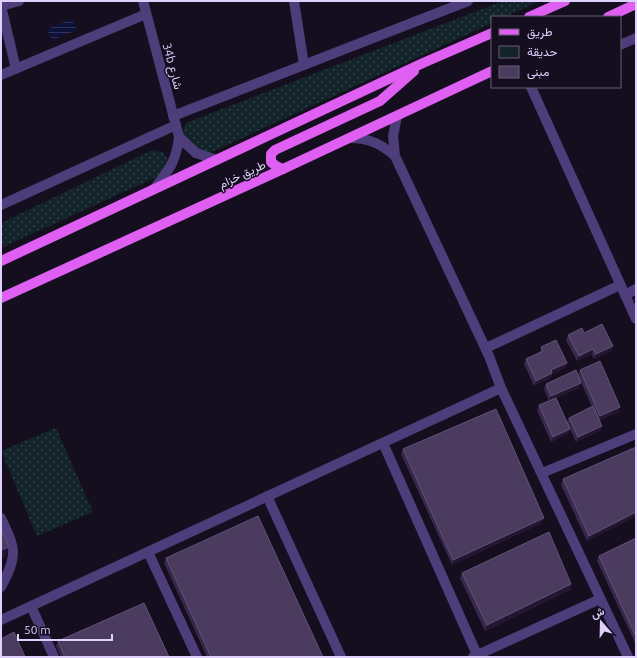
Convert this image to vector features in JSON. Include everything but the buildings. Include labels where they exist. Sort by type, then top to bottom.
[{"type":"main road","points":[[531,16],[565,1]]},
{"type":"main road","points":[[610,16],[636,4]]},
{"type":"main road","name":"طريق خزام","points":[[1,261],[423,63],[491,33]]},
{"type":"main road","points":[[283,170],[271,162],[272,154],[275,150],[380,101],[423,63]]},
{"type":"main road","name":"طريق خزام","points":[[1,298],[283,170],[491,71]]},
{"type":"street","points":[[16,69],[1,6],[19,1]]},
{"type":"street","name":"34b شارع","points":[[143,1],[179,137],[177,152],[172,165],[154,189]]},
{"type":"street","points":[[294,1],[304,65]]},
{"type":"street","points":[[1,205],[174,120],[304,65],[468,1]]},
{"type":"street","points":[[1,75],[146,14]]},
{"type":"street","points":[[621,45],[636,38]]},
{"type":"street","points":[[531,88],[636,319]]},
{"type":"street","points":[[397,116],[393,136],[395,156],[486,348],[501,388],[628,657]]},
{"type":"street","points":[[179,137],[196,153],[216,160]]},
{"type":"street","points":[[350,138],[363,138],[375,142],[386,148],[395,156]]},
{"type":"street","points":[[486,348],[620,285]]},
{"type":"street","points":[[625,295],[636,289]]},
{"type":"street","points":[[1,620],[501,388]]},
{"type":"street","points":[[542,473],[636,434]]},
{"type":"street","points":[[383,443],[476,656],[600,599]]},
{"type":"street","points":[[267,496],[341,657]]},
{"type":"street","points":[[1,518],[14,549],[11,564],[1,587]]},
{"type":"street","points":[[148,552],[197,657]]},
{"type":"street","points":[[31,606],[54,657]]},
{"type":"green space","points":[[503,1],[540,1],[507,16],[491,16],[491,23],[199,158],[181,148],[181,133],[186,123]]},
{"type":"green space","points":[[152,150],[163,152],[168,160],[161,175],[1,248],[1,223]]},
{"type":"green space","points":[[56,428],[93,512],[37,536],[1,451]]},
{"type":"shaded area","points":[[72,19],[77,30],[52,40],[47,29]]}]
